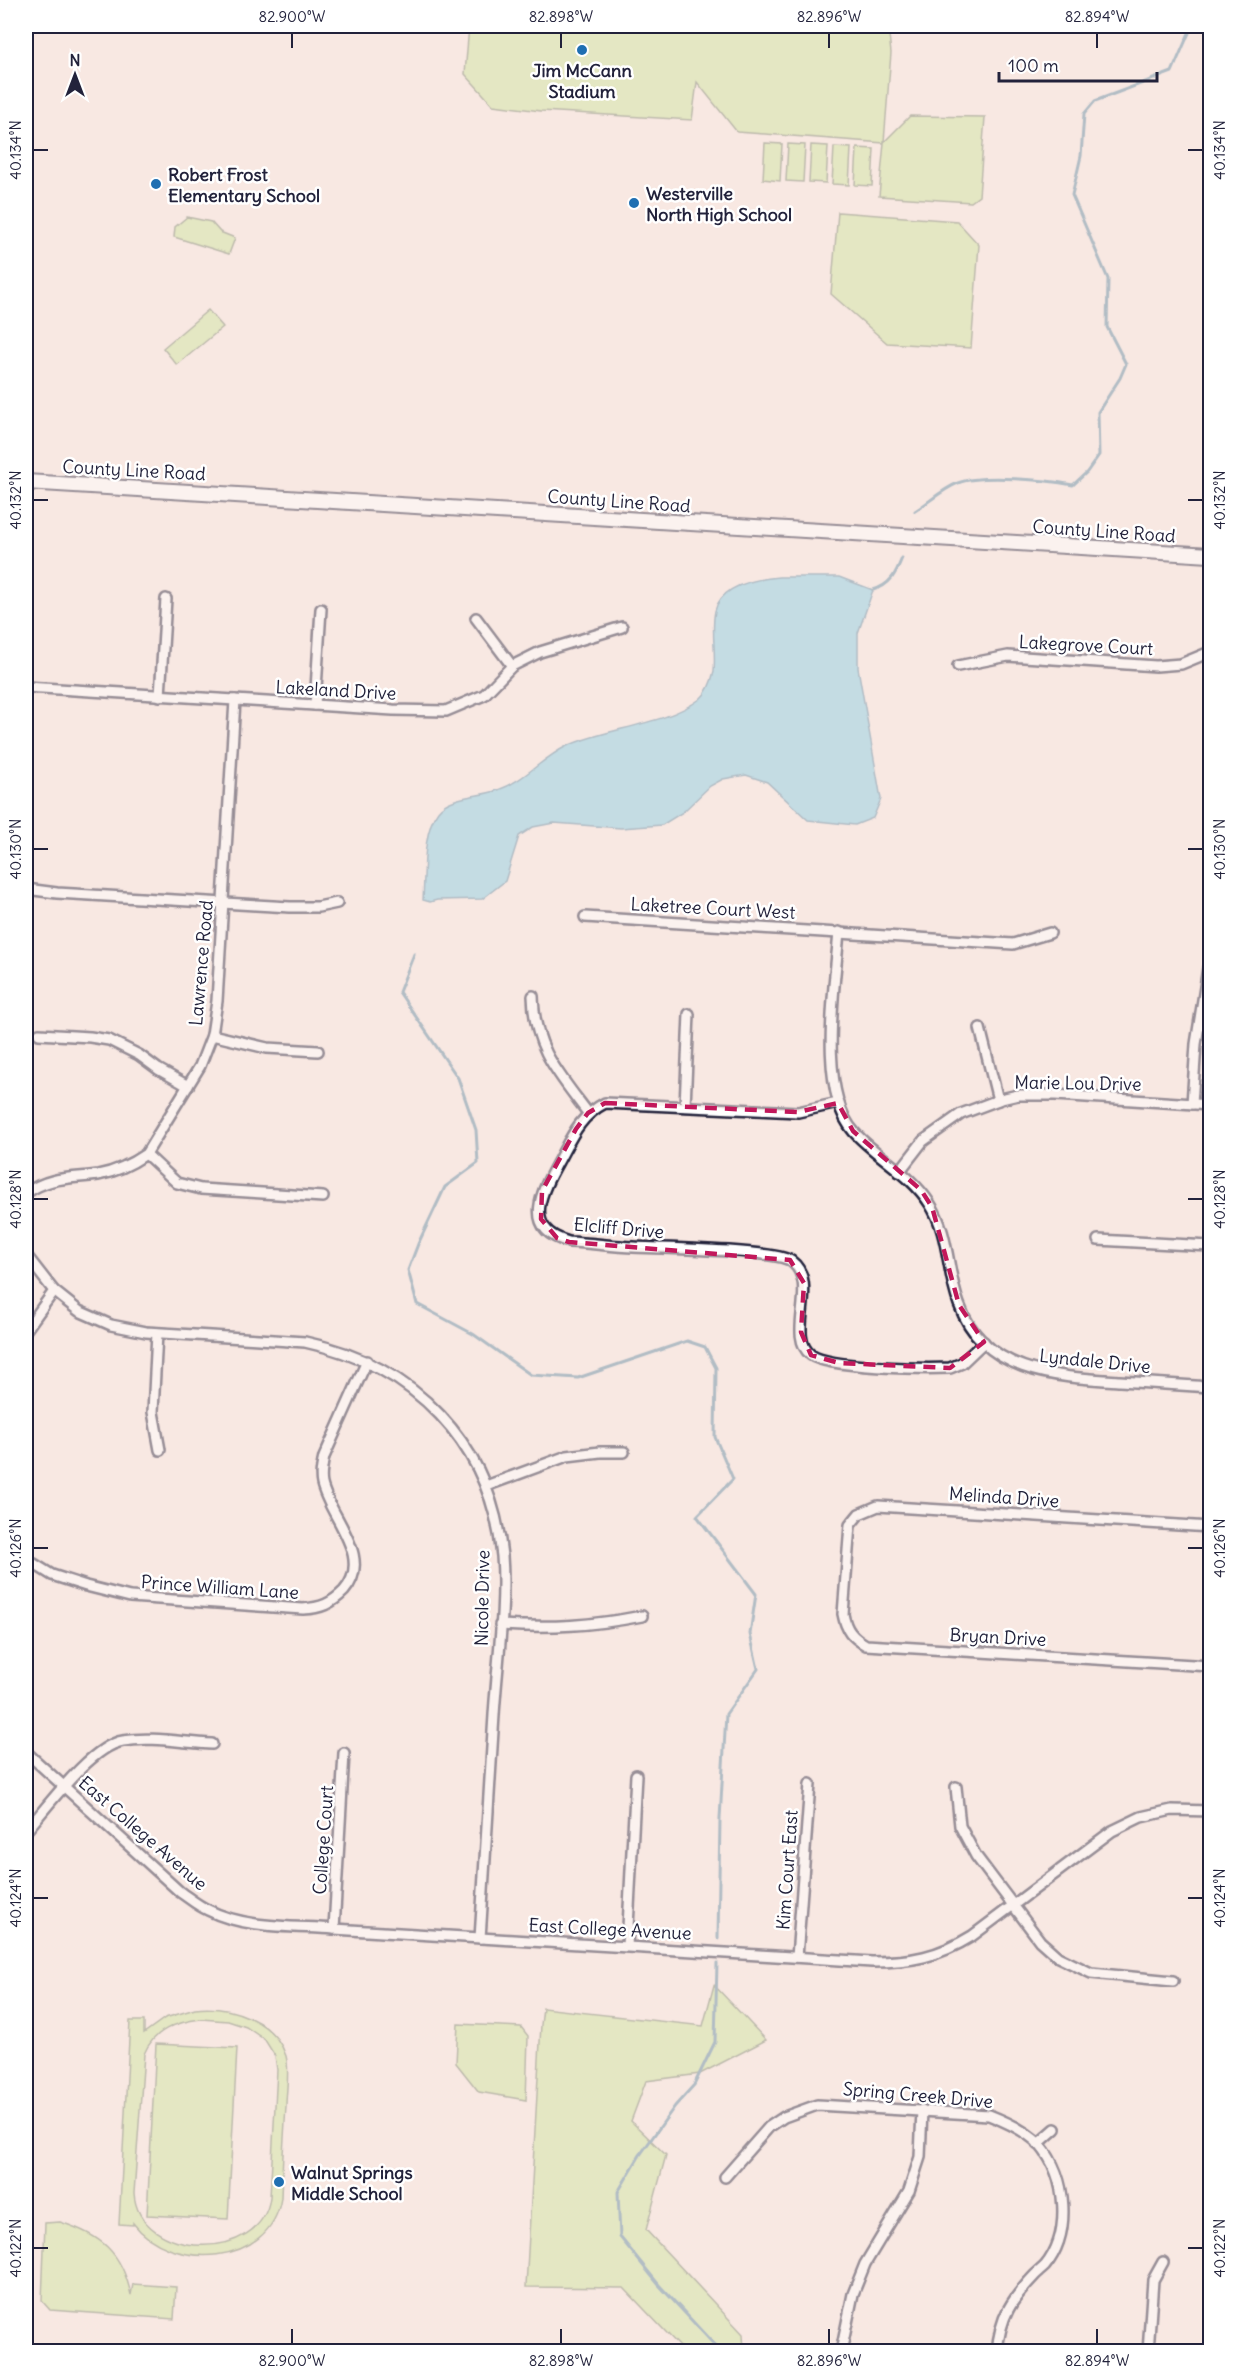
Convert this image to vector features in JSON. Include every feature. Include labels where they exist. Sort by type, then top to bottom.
[{"type":"main road","name":"County Line Road","points":[[26,482],[1210,555]]},
{"type":"street","points":[[160,696],[166,599]]},
{"type":"street","points":[[315,705],[321,609]]},
{"type":"street","points":[[476,618],[512,666]]},
{"type":"street","name":"Lakeland Drive","points":[[26,687],[446,711],[484,695],[512,666],[540,652],[622,627]]},
{"type":"street","name":"Lakegrove Court","points":[[958,666],[1008,656],[1156,666],[1181,664],[1210,652]]},
{"type":"street","name":"Lawrence Road","points":[[146,1154],[200,1066],[212,1035],[217,1001],[235,700]]},
{"type":"street","points":[[26,889],[57,893],[307,908],[337,903]]},
{"type":"street","name":"Laketree Court West","points":[[585,917],[1013,944],[1050,933]]},
{"type":"street","name":"Lyndale Drive","points":[[839,932],[831,1048],[832,1079],[838,1103],[853,1131],[921,1190],[932,1207],[944,1238],[959,1305],[973,1331],[997,1354],[1031,1371],[1052,1376],[1210,1387]]},
{"type":"street","points":[[1192,1104],[1196,1044],[1208,968]]},
{"type":"street","points":[[533,996],[534,1018],[543,1050],[588,1113],[605,1103],[798,1112],[838,1103]]},
{"type":"street","points":[[685,1106],[689,1014]]},
{"type":"street","points":[[980,1028],[998,1100]]},
{"type":"street","points":[[39,1035],[109,1040],[139,1055],[158,1070],[188,1086]]},
{"type":"street","points":[[212,1035],[267,1048],[318,1052]]},
{"type":"street","name":"Marie Lou Drive","points":[[899,1172],[923,1142],[961,1114],[1018,1095],[1055,1095],[1210,1105]]},
{"type":"street","name":"Elcliff Drive","points":[[588,1113],[576,1129],[542,1191],[539,1205],[541,1219],[547,1231],[557,1238],[569,1242],[766,1255],[790,1260],[800,1270],[804,1283],[801,1332],[803,1345],[811,1355],[839,1363],[950,1368],[973,1354],[984,1342]]},
{"type":"street","points":[[26,1193],[39,1184],[62,1178],[101,1175],[146,1154],[177,1183],[201,1189],[323,1197]]},
{"type":"street","points":[[1098,1240],[1210,1246]]},
{"type":"street","name":"Nicole Drive","points":[[26,1255],[54,1291],[79,1311],[94,1319],[128,1330],[305,1342],[331,1347],[367,1361],[390,1374],[429,1402],[468,1452],[486,1486],[502,1558],[500,1625],[480,1938]]},
{"type":"street","points":[[26,1330],[54,1291]]},
{"type":"street","points":[[157,1333],[153,1412],[160,1450]]},
{"type":"street","name":"Prince William Lane","points":[[26,1559],[52,1575],[130,1598],[303,1609],[319,1608],[333,1602],[351,1583],[354,1563],[350,1544],[322,1486],[321,1471],[324,1457],[367,1361]]},
{"type":"street","points":[[486,1486],[567,1456],[624,1452]]},
{"type":"street","name":"Melinda Drive","points":[[845,1572],[850,1525],[859,1514],[878,1506],[1210,1527]]},
{"type":"street","name":"Bryan Drive","points":[[845,1572],[843,1614],[846,1627],[853,1638],[866,1645],[1210,1666]]},
{"type":"street","points":[[500,1625],[550,1628],[608,1623],[642,1616]]},
{"type":"street","points":[[26,1831],[96,1753],[111,1744],[137,1740],[212,1744]]},
{"type":"street","name":"East College Avenue","points":[[26,1752],[180,1892],[208,1910],[252,1923],[797,1957],[898,1962],[927,1957],[951,1949],[1112,1832],[1141,1817],[1172,1810],[1210,1811]]},
{"type":"street","name":"College Court","points":[[334,1929],[344,1753]]},
{"type":"street","points":[[627,1946],[636,1775]]},
{"type":"street","name":"Kim Court East","points":[[797,1957],[810,1784]]},
{"type":"street","points":[[956,1787],[960,1826],[976,1856],[1040,1941],[1058,1957],[1091,1973],[1173,1981]]},
{"type":"street","name":"Spring Creek Drive","points":[[725,2177],[769,2127],[801,2109],[817,2105],[836,2104],[989,2115],[1011,2123],[1038,2144],[1049,2158],[1062,2192],[1061,2229],[1058,2241],[1045,2266],[1008,2306],[1001,2326],[997,2352]]},
{"type":"street","points":[[841,2352],[853,2294],[865,2264],[909,2191],[920,2157],[922,2110]]},
{"type":"street","points":[[1038,2144],[1055,2129]]},
{"type":"street","points":[[1148,2352],[1153,2280],[1162,2262]]},
{"type":"highlighted area","points":[[605,1103],[798,1112],[838,1103],[853,1131],[921,1190],[932,1207],[959,1305],[984,1342],[950,1368],[839,1363],[811,1355],[801,1332],[804,1283],[790,1260],[569,1242],[557,1238],[541,1219],[542,1191],[576,1129],[588,1113]]},
{"type":"green space","points":[[469,26],[888,26],[891,53],[884,142],[910,116],[985,117],[979,196],[971,202],[879,196],[884,143],[737,132],[697,82],[692,120],[541,111],[493,105],[465,74]]},
{"type":"green space","points":[[765,143],[782,144],[780,181],[763,179]]},
{"type":"green space","points":[[788,144],[805,145],[803,182],[786,181]]},
{"type":"green space","points":[[811,145],[828,146],[826,183],[809,182]]},
{"type":"green space","points":[[834,147],[851,148],[849,185],[832,184]]},
{"type":"green space","points":[[857,148],[874,149],[872,186],[855,185]]},
{"type":"green space","points":[[838,212],[957,221],[979,245],[971,348],[887,343],[831,294]]},
{"type":"green space","points":[[187,217],[211,222],[220,232],[235,238],[229,254],[174,237],[175,227]]},
{"type":"green space","points":[[208,310],[223,327],[177,365],[163,348]]},
{"type":"green space","points":[[714,1985],[766,2040],[700,2074],[646,2081],[631,2121],[666,2155],[646,2230],[743,2334],[744,2351],[684,2351],[624,2288],[526,2287],[541,2025],[543,2008],[703,2026]]},
{"type":"green space","points":[[208,2008],[249,2017],[272,2033],[286,2056],[288,2075],[281,2198],[273,2221],[259,2238],[240,2249],[217,2255],[193,2255],[170,2249],[150,2239],[133,2223],[133,2225],[119,2224],[130,2021],[144,2021],[144,2033],[165,2018],[195,2009]],"holes":[[[201,2019],[228,2021],[246,2027],[265,2040],[275,2056],[277,2070],[270,2197],[262,2219],[246,2234],[225,2243],[200,2245],[177,2241],[156,2231],[141,2215],[134,2193],[144,2054],[160,2033],[175,2025]]]},
{"type":"green space","points":[[458,2024],[521,2027],[528,2036],[526,2100],[479,2092],[456,2063]]},
{"type":"green space","points":[[156,2044],[237,2048],[228,2219],[147,2215]]},
{"type":"green space","points":[[60,2222],[87,2233],[108,2247],[122,2267],[131,2295],[133,2284],[176,2287],[174,2319],[50,2310],[42,2301],[45,2223]]},
{"type":"water","points":[[779,577],[839,577],[873,590],[858,633],[858,668],[881,799],[873,818],[855,825],[808,820],[767,782],[746,775],[723,779],[710,786],[683,812],[662,825],[621,828],[554,823],[533,827],[519,836],[505,881],[482,899],[430,902],[423,900],[425,854],[429,830],[443,806],[458,799],[507,786],[567,746],[654,721],[686,708],[700,699],[711,682],[714,671],[714,618],[719,602],[724,595],[741,585]]},
{"type":"waterway","points":[[915,511],[947,489],[968,480],[1014,479],[1073,485],[1087,472],[1099,455],[1098,412],[1120,378],[1126,364],[1107,327],[1108,279],[1072,195],[1081,156],[1084,114],[1095,101],[1172,72],[1192,26]]},
{"type":"waterway","points":[[873,590],[889,582],[902,558]]},
{"type":"waterway","points":[[414,954],[399,992],[458,1078],[476,1130],[478,1163],[445,1187],[418,1244],[408,1270],[417,1304],[473,1334],[531,1375],[578,1378],[687,1341],[705,1347],[716,1368],[715,1437],[733,1479],[697,1516],[756,1594],[750,1634],[758,1669],[726,1714],[720,1819],[718,1938]]},
{"type":"waterway","points":[[717,1963],[715,2042],[694,2085],[675,2106],[640,2155],[618,2192],[620,2237],[659,2285],[721,2352]]},
{"type":"place","name":"Jim McCann Stadium","points":[[582,50]]},
{"type":"place","name":"Robert Frost Elementary School","points":[[156,184]]},
{"type":"place","name":"Westerville North High School","points":[[634,203]]},
{"type":"place","name":"Walnut Springs Middle School","points":[[279,2182]]}]
